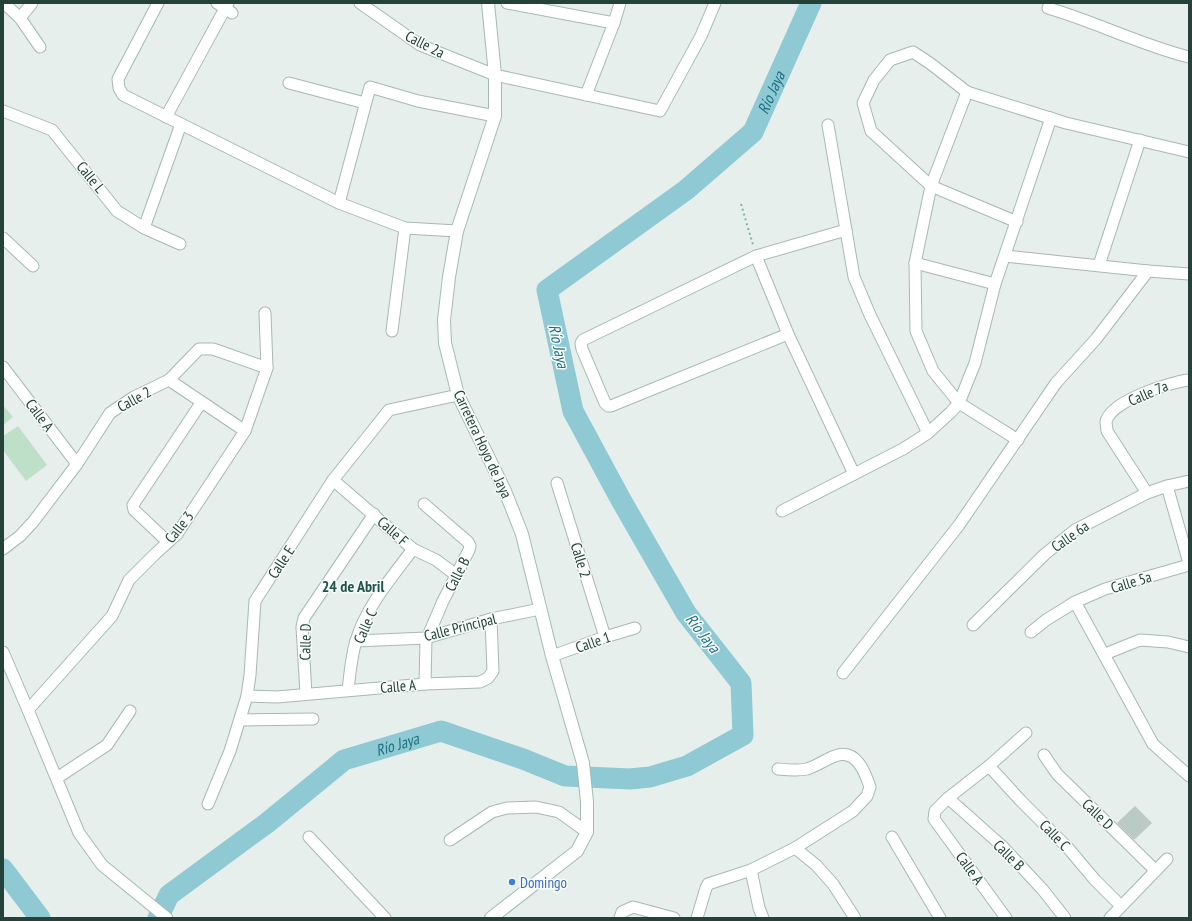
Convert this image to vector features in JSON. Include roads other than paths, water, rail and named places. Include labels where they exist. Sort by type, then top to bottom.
[{"type":"street","points":[[4,3],[20,18],[40,47]]},
{"type":"street","points":[[20,18],[32,3]]},
{"type":"street","points":[[158,3],[118,79],[119,88],[123,96],[339,203],[405,228],[457,231]]},
{"type":"street","name":"Calle 2a","points":[[360,3],[420,45],[495,75],[660,112],[701,36],[715,3]]},
{"type":"street","name":"Carretera Hoyo de Jaya","points":[[488,3],[495,75],[495,116],[457,231],[444,320],[445,343],[458,395],[505,491],[522,534],[552,656],[583,763],[587,802],[587,832]]},
{"type":"street","points":[[507,3],[614,23]]},
{"type":"street","points":[[586,95],[614,23],[620,3]]},
{"type":"street","points":[[166,117],[225,7]]},
{"type":"street","points":[[1048,8],[1080,18],[1166,51],[1189,57]]},
{"type":"street","points":[[1017,222],[931,186],[871,131],[863,103],[874,80],[890,60],[912,52],[931,64],[967,92],[1051,118],[1189,152]]},
{"type":"street","points":[[289,83],[365,103]]},
{"type":"street","points":[[339,203],[369,89],[373,87],[418,101],[495,116]]},
{"type":"street","points":[[967,92],[931,186],[915,263],[916,331],[933,372],[959,403],[1018,440]]},
{"type":"street","name":"Calle L","points":[[3,111],[52,130],[117,211],[144,228],[180,244]]},
{"type":"street","points":[[782,511],[904,449],[928,434],[959,403],[975,363],[995,284],[1051,118]]},
{"type":"street","points":[[144,228],[181,124]]},
{"type":"street","points":[[828,125],[854,277],[870,314],[928,434]]},
{"type":"street","points":[[1099,265],[1140,140]]},
{"type":"street","points":[[392,332],[405,228]]},
{"type":"street","points":[[788,334],[611,406],[605,404],[582,349],[581,343],[584,340],[756,256],[846,230]]},
{"type":"street","points":[[3,238],[33,266]]},
{"type":"street","points":[[756,256],[788,334],[854,474]]},
{"type":"street","points":[[1005,256],[1148,271],[1189,273]]},
{"type":"street","points":[[915,263],[995,284]]},
{"type":"street","points":[[843,673],[959,525],[1056,383],[1096,339],[1148,271]]},
{"type":"street","name":"Calle 3","points":[[28,710],[112,616],[129,580],[177,534],[245,431],[267,368],[265,313]]},
{"type":"street","name":"Calle 2","points":[[3,549],[20,536],[34,522],[77,464],[110,413],[134,397],[169,380],[199,349],[213,349],[267,368]]},
{"type":"street","name":"Calle A","points":[[3,367],[77,464]]},
{"type":"street","points":[[169,380],[201,403],[245,431]]},
{"type":"street","name":"Calle 7a","points":[[1147,493],[1107,431],[1106,421],[1120,405],[1153,389],[1177,381],[1189,380]]},
{"type":"street","name":"Calle E","points":[[208,804],[230,751],[241,720],[247,696],[250,675],[255,601],[333,480],[389,410],[458,395]]},
{"type":"street","points":[[168,542],[134,510],[133,505],[201,403]]},
{"type":"street","name":"Calle F","points":[[333,480],[413,549],[436,560],[456,575]]},
{"type":"street","name":"Calle 6a","points":[[973,625],[1045,554],[1075,530],[1147,493],[1167,486],[1189,481]]},
{"type":"street","name":"Calle 2","points":[[557,483],[605,636]]},
{"type":"street","points":[[1167,486],[1189,564]]},
{"type":"street","name":"Calle B","points":[[424,504],[468,542],[470,546],[427,637],[425,684]]},
{"type":"street","name":"Calle D","points":[[306,694],[302,627],[304,618],[374,514]]},
{"type":"street","name":"Calle C","points":[[348,690],[356,641],[368,612],[386,584],[413,549]]},
{"type":"street","name":"Calle 5a","points":[[1031,632],[1046,620],[1075,602],[1105,589],[1189,564]]},
{"type":"street","points":[[1075,602],[1105,654],[1153,744],[1189,776]]},
{"type":"street","name":"Calle Principal","points":[[356,641],[427,637],[491,619],[540,609]]},
{"type":"street","name":"Calle A","points":[[247,696],[277,697],[425,684],[480,682],[488,678],[493,671],[491,619]]},
{"type":"street","name":"Calle 1","points":[[552,656],[605,636],[635,628]]},
{"type":"street","points":[[1105,654],[1140,640],[1168,642],[1189,647]]},
{"type":"street","points":[[3,652],[79,833],[102,865],[167,918]]},
{"type":"street","points":[[57,778],[107,745],[130,711]]},
{"type":"street","points":[[241,720],[313,719]]},
{"type":"street","points":[[948,798],[989,766],[1026,733]]},
{"type":"street","points":[[697,918],[708,884],[751,870],[795,848],[853,810],[867,796],[870,787],[864,772],[855,758],[847,754],[836,756],[806,769],[778,769]]},
{"type":"street","name":"Calle D","points":[[1044,755],[1057,774],[1155,870]]},
{"type":"street","name":"Calle C","points":[[989,766],[1021,801],[1068,848],[1095,880],[1121,906]]},
{"type":"street","name":"Calle A","points":[[948,798],[935,811],[934,819],[1006,918]]},
{"type":"street","name":"Calle B","points":[[948,798],[1002,846],[1043,890],[1064,918]]},
{"type":"street","points":[[450,840],[492,812],[507,808],[536,807],[559,812],[587,832],[577,851],[491,918]]},
{"type":"street","points":[[309,837],[385,918]]},
{"type":"street","points":[[892,837],[940,918]]},
{"type":"street","points":[[795,848],[816,865],[833,884],[855,918]]},
{"type":"street","points":[[1110,918],[1167,858]]},
{"type":"street","points":[[751,870],[759,908],[763,918]]},
{"type":"street","points":[[621,915],[633,907],[674,918]]},
{"type":"waterway","name":"Río Jaya","points":[[158,918],[169,895],[267,823],[344,760],[441,731],[523,759],[565,776],[630,779],[650,777],[687,766],[743,735],[741,683],[686,613],[621,500],[573,411],[547,290],[686,190],[753,132],[811,3]]},
{"type":"waterway","name":"Río Jaya","points":[[3,869],[40,918]]},
{"type":"place","name":"Domingo","points":[[512,882]]},
{"type":"district","name":"24 de Abril","points":[[353,586]]}]
